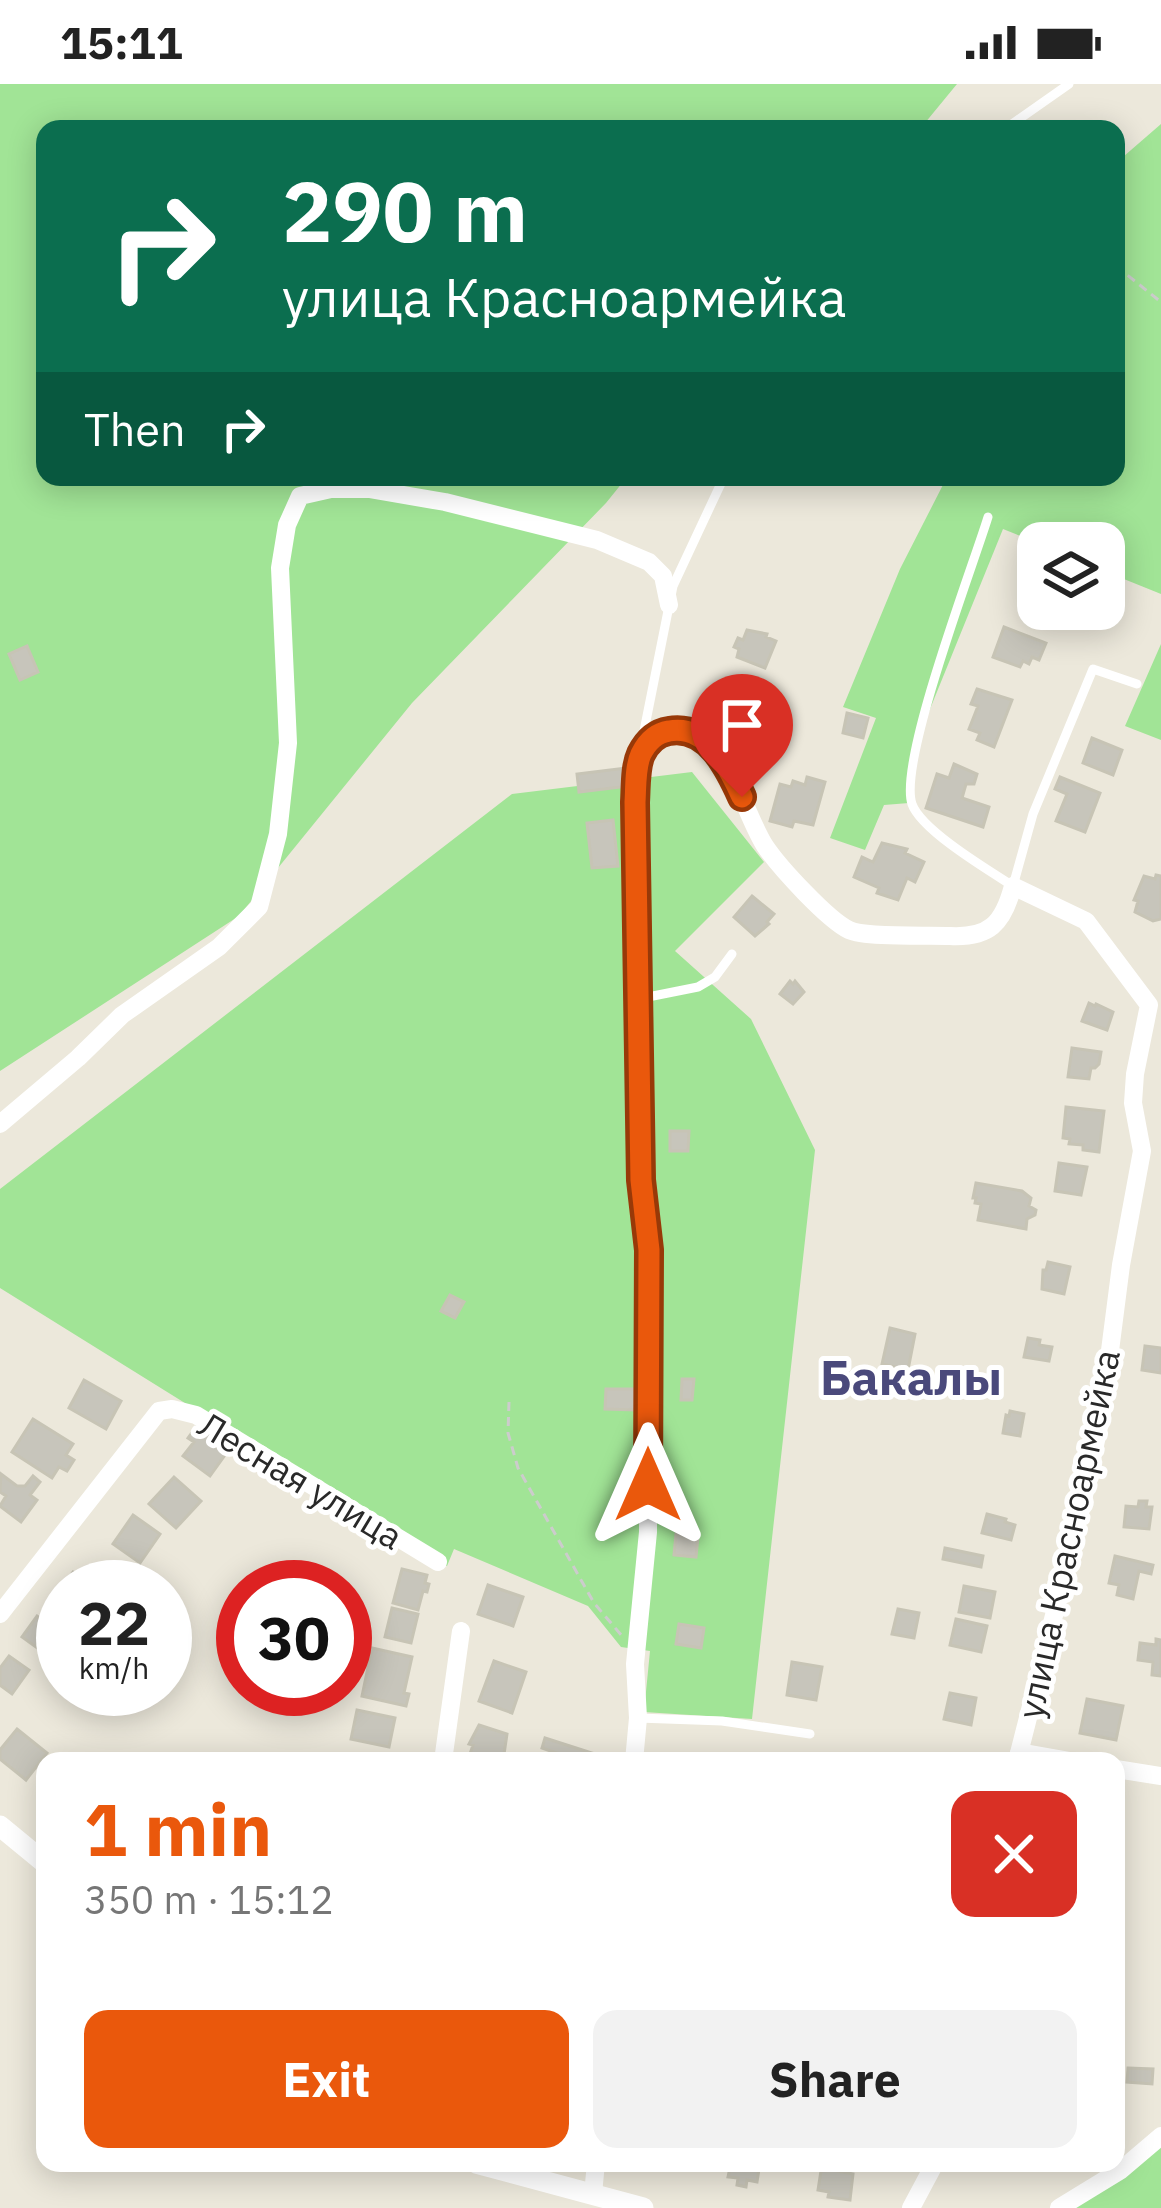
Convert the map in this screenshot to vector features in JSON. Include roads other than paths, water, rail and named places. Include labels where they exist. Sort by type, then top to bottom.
[{"type":"street","points":[[0,1124],[122,1015],[219,947],[259,907],[278,834],[288,742],[280,568],[287,525],[300,496],[331,489],[369,489],[445,502],[597,541],[650,562],[663,576],[669,605]]},
{"type":"street","points":[[635,1752],[635,1664],[648,1532],[649,1250],[641,1180],[638,758],[650,739],[664,731],[699,736],[730,770],[767,848],[830,916],[852,932],[974,937],[992,928],[1008,906],[1012,886]]},
{"type":"street","name":"улица Красноармейка","points":[[1012,886],[1086,922],[1149,1005],[1133,1102],[1142,1150],[1102,1413],[1019,1752]]},
{"type":"street","name":"Лесная улица","points":[[0,1614],[160,1411],[172,1409],[196,1415],[438,1562]]},
{"type":"street","points":[[444,1752],[461,1631]]},
{"type":"street","points":[[1125,1770],[1161,1776]]},
{"type":"street","points":[[0,1826],[36,1856]]},
{"type":"street","points":[[1125,2167],[1161,2136]]},
{"type":"street","points":[[510,2172],[643,2208]]},
{"type":"street","points":[[593,2194],[595,2172]]},
{"type":"street","points":[[910,2208],[930,2172]]},
{"type":"street","points":[[1059,2208],[1118,2172]]},
{"type":"lane","points":[[1018,120],[1070,84]]},
{"type":"lane","points":[[638,758],[673,586],[720,486]]},
{"type":"lane","points":[[988,517],[915,746],[911,802],[922,821],[1012,886],[1033,814],[1093,669],[1137,684]]},
{"type":"lane","points":[[638,999],[698,987],[715,977],[732,954]]},
{"type":"lane","points":[[638,1718],[722,1721],[810,1734]]},
{"type":"district","name":"Бакалы","points":[[911,1377]]}]
